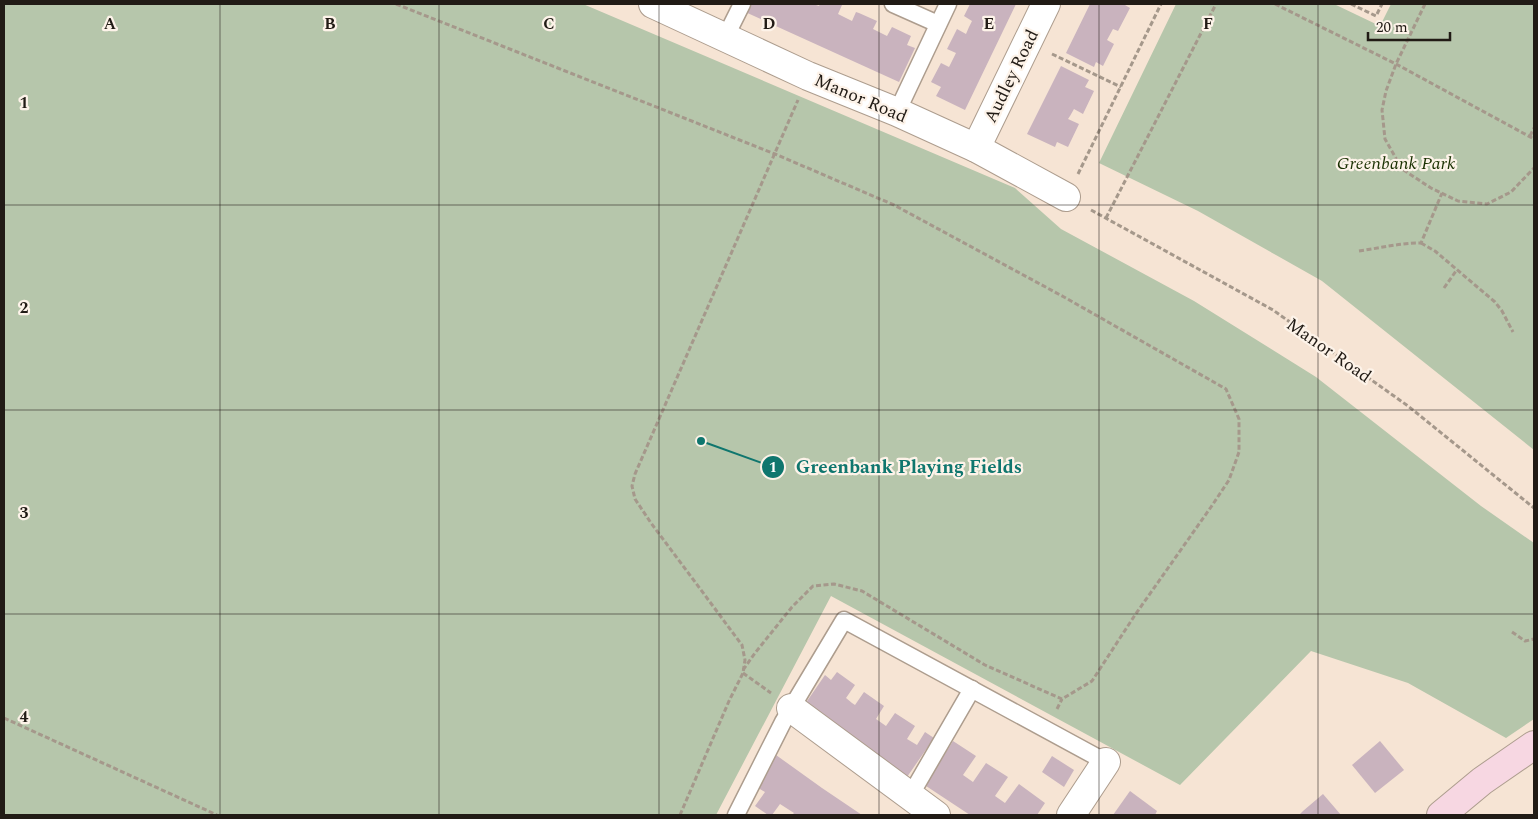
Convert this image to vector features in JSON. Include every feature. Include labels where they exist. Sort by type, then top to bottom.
[{"type":"main road","points":[[1441,815],[1482,780],[1531,752]]},
{"type":"street","name":"Manor Road","points":[[653,4],[808,76],[896,112],[976,148],[1066,197]]},
{"type":"street","name":"Audley Road","points":[[976,148],[1046,4]]},
{"type":"street","points":[[791,708],[936,815]]},
{"type":"street","points":[[1071,815],[1106,762]]},
{"type":"lane","points":[[725,38],[742,4]]},
{"type":"lane","points":[[893,4],[938,24]]},
{"type":"lane","points":[[896,112],[948,4]]},
{"type":"lane","points":[[736,815],[791,708],[844,620],[1106,762]]},
{"type":"lane","points":[[910,796],[972,689]]},
{"type":"path","points":[[396,4],[775,154],[894,205],[1064,297],[1226,389],[1239,418],[1239,452],[1229,480],[1141,607],[1092,682],[1062,699],[1053,716]]},
{"type":"path","points":[[1066,197],[1162,4]]},
{"type":"path","name":"Manor Road","points":[[1216,4],[1106,218],[1273,310],[1408,406],[1534,508]]},
{"type":"path","points":[[1275,4],[1396,64],[1534,139]]},
{"type":"path","points":[[1351,4],[1376,16],[1382,4]]},
{"type":"path","points":[[1425,4],[1396,64],[1386,91],[1382,110],[1385,139],[1402,169],[1458,201],[1487,204],[1511,192],[1534,168]]},
{"type":"path","points":[[1027,42],[1121,87]]},
{"type":"path","points":[[743,672],[745,660],[742,645],[651,523],[635,499],[632,486],[635,474],[808,76]]},
{"type":"path","points":[[1530,136],[1534,128]]},
{"type":"path","points":[[1420,243],[1442,193]]},
{"type":"path","points":[[1359,251],[1391,245],[1420,243],[1435,251],[1495,302],[1513,332]]},
{"type":"path","points":[[1444,288],[1456,270]]},
{"type":"path","points":[[680,815],[743,672],[755,653],[792,607],[813,586],[834,584],[862,591],[985,665],[1062,699]]},
{"type":"path","points":[[1512,632],[1525,641],[1534,639]]},
{"type":"path","points":[[743,672],[768,691]]},
{"type":"path","points":[[4,718],[217,815]]},
{"type":"green space","points":[[4,4],[583,4],[1015,188],[1061,229],[1194,301],[1316,377],[1481,506],[1534,543],[1534,719],[1506,738],[1408,683],[1311,651],[1180,785],[831,596],[716,815],[4,815]]},
{"type":"green space","name":"Greenbank Park","points":[[1176,4],[1334,4],[1380,26],[1391,4],[1534,4],[1534,450],[1322,281],[1198,211],[1099,163]]},
{"type":"building","points":[[746,4],[813,4],[819,6],[820,4],[839,4],[842,5],[838,14],[852,21],[856,12],[877,21],[873,29],[887,36],[892,27],[911,36],[907,45],[915,48],[899,82],[743,11]]},
{"type":"building","points":[[970,4],[1016,4],[965,110],[936,96],[941,87],[931,82],[941,63],[949,67],[956,53],[947,49],[957,29],[966,34],[972,21],[964,16]]},
{"type":"building","points":[[1090,4],[1125,4],[1130,8],[1118,31],[1113,29],[1107,40],[1114,44],[1103,66],[1096,62],[1094,67],[1066,53]]},
{"type":"building","points":[[1061,66],[1089,80],[1085,87],[1094,91],[1083,114],[1074,109],[1068,119],[1079,124],[1068,147],[1057,142],[1055,147],[1027,134]]},
{"type":"building","points":[[837,672],[855,685],[846,698],[852,703],[855,705],[864,692],[884,706],[876,719],[886,726],[895,713],[915,726],[907,739],[917,745],[925,732],[934,738],[907,777],[803,707],[825,675],[831,680]]},
{"type":"building","points":[[953,741],[976,756],[963,775],[973,782],[986,763],[1008,777],[995,796],[1005,803],[1019,784],[1045,803],[1037,815],[970,815],[920,782],[936,757],[941,760]]},
{"type":"building","points":[[1380,741],[1404,770],[1375,793],[1352,765]]},
{"type":"building","points":[[776,755],[862,815],[792,815],[794,813],[780,804],[772,815],[768,815],[755,806],[765,792],[755,786]]},
{"type":"building","points":[[1052,756],[1074,770],[1064,787],[1042,772]]},
{"type":"building","points":[[1130,791],[1157,811],[1155,815],[1113,815]]},
{"type":"building","points":[[1323,794],[1341,815],[1299,815],[1303,811]]},
{"type":"place","name":"Greenbank Playing Fields","points":[[701,441]]}]
